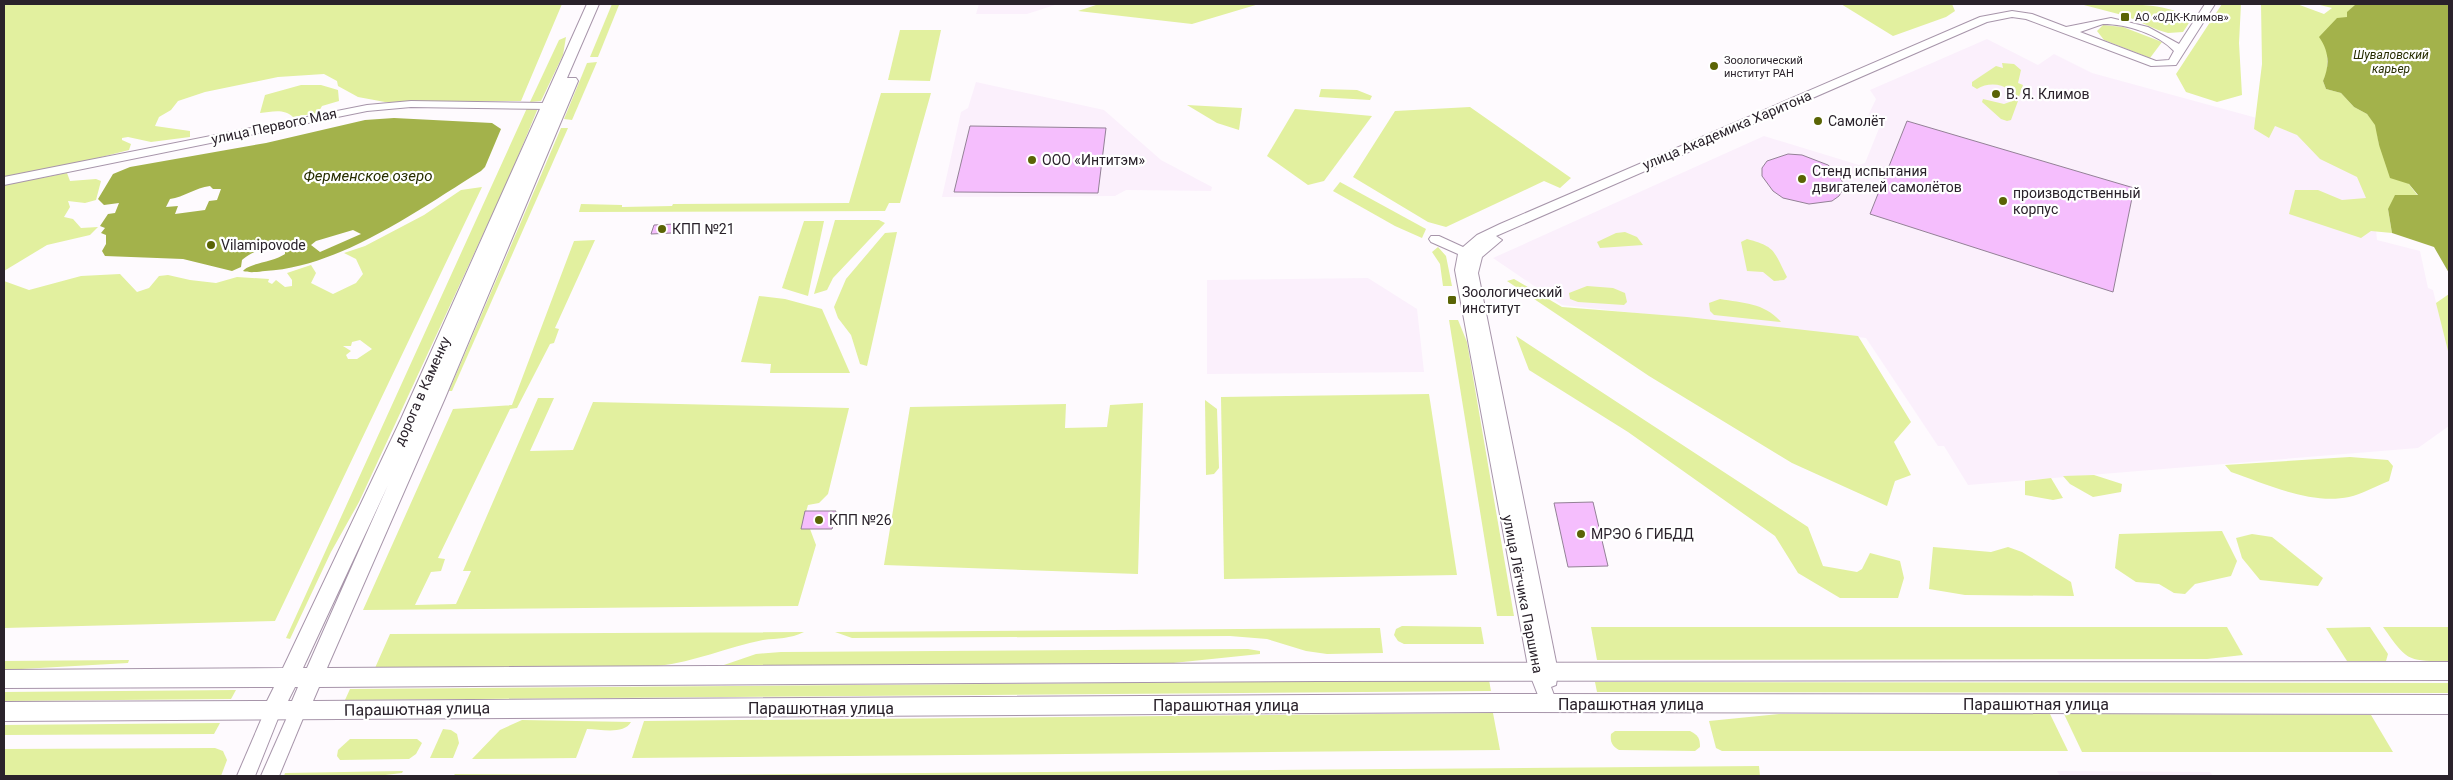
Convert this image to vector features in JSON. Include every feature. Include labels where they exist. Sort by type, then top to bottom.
[{"type":"main road","name":"дорога в Каменку","points":[[274,711],[410,419],[593,4]]},
{"type":"main road","name":"дорога в Каменку","points":[[298,711],[436,398],[604,4]]},
{"type":"main road","points":[[4,679],[1543,672],[2449,671]]},
{"type":"main road","name":"Парашютная улица","points":[[4,712],[1549,703],[2449,705]]},
{"type":"street","name":"улица Академика Харитона","points":[[1468,258],[1476,256],[1489,243],[1831,88],[1989,22],[1996,17],[2019,15],[2064,28],[2159,64],[2172,63],[2210,4]]},
{"type":"street","name":"улица Академика Харитона","points":[[2064,28],[2080,30],[2104,21],[2118,22],[2182,45]]},
{"type":"street","points":[[2092,26],[2093,34],[2105,44]]},
{"type":"street","name":"улица Первого Мая","points":[[4,182],[367,108],[411,104],[547,106]]},
{"type":"street","points":[[1435,239],[1468,258]]},
{"type":"street","name":"улица Лётчика Паршина","points":[[1468,258],[1461,270],[1549,703]]},
{"type":"street","name":"дорога в Каменку","points":[[246,776],[274,711]]},
{"type":"street","name":"дорога в Каменку","points":[[270,776],[298,711]]},
{"type":"shaded area","points":[[4,4],[562,4],[521,101],[385,102],[358,97],[338,86],[337,81],[324,74],[278,77],[205,92],[178,101],[171,110],[159,117],[155,126],[190,131],[190,137],[151,142],[128,137],[122,138],[122,140],[131,144],[129,150],[66,166],[4,178]]},
{"type":"shaded area","points":[[612,4],[619,5],[598,57],[590,57]]},
{"type":"shaded area","points":[[979,4],[1058,4],[1027,14],[976,14]]},
{"type":"shaded area","points":[[1099,4],[1259,4],[1192,24],[1078,11]]},
{"type":"shaded area","points":[[1841,4],[1952,4],[1955,11],[1946,17],[1893,36]]},
{"type":"shaded area","points":[[2080,4],[2138,4],[2155,6],[2182,14],[2191,20],[2183,32],[2168,33],[2126,16]]},
{"type":"shaded area","points":[[2222,4],[2241,4],[2239,43],[2242,95],[2217,102],[2186,92],[2176,74]]},
{"type":"shaded area","points":[[2261,4],[2297,4],[2324,14],[2332,8],[2316,4],[2356,4],[2348,12],[2347,17],[2327,48],[2327,73],[2323,81],[2326,89],[2341,93],[2354,107],[2367,114],[2376,125],[2379,145],[2418,196],[2388,209],[2392,233],[2371,231],[2361,238],[2289,214],[2295,190],[2318,190],[2342,200],[2366,198],[2357,177],[2320,159],[2297,135],[2275,126],[2269,138],[2254,129],[2262,64]]},
{"type":"shaded area","points":[[2103,25],[2123,27],[2162,42],[2150,58],[2104,40],[2097,31]]},
{"type":"shaded area","points":[[900,30],[941,30],[930,81],[888,80]]},
{"type":"shaded area","points":[[566,37],[563,55],[541,101],[530,102],[559,40]]},
{"type":"shaded area","points":[[1987,39],[2038,65],[2054,54],[2092,73],[2356,145],[2372,189],[2377,240],[2420,251],[2428,288],[2433,290],[2449,355],[2449,426],[2418,448],[1968,485],[1944,446],[1938,446],[1866,338],[1562,305],[1493,258],[1764,136],[1859,165],[1865,163],[1880,126],[1879,123],[1866,120],[1876,99],[1870,90]]},
{"type":"shaded area","points":[[597,62],[572,120],[564,119],[587,63]]},
{"type":"shaded area","points":[[2002,63],[2014,64],[2021,70],[2018,83],[2023,85],[2019,97],[1998,85],[1977,89],[1972,86],[1972,82],[1996,66],[2003,68]]},
{"type":"shaded area","points":[[976,82],[1104,110],[1161,160],[1212,187],[1211,191],[1126,190],[1115,196],[942,197],[961,112],[968,108]]},
{"type":"shaded area","points":[[301,85],[321,85],[338,90],[339,101],[322,106],[318,113],[293,117],[286,112],[260,113],[265,95]]},
{"type":"shaded area","points":[[1321,89],[1357,90],[1372,96],[1370,100],[1319,97]]},
{"type":"shaded area","points":[[881,93],[931,93],[900,203],[889,203],[885,211],[579,212],[581,204],[622,205],[622,207],[672,206],[673,204],[849,203]]},
{"type":"shaded area","points":[[1983,99],[2004,104],[2015,100],[2018,101],[2011,120],[2007,121],[2001,119],[1982,102]]},
{"type":"shaded area","points":[[1187,105],[1242,108],[1239,130],[1217,123]]},
{"type":"shaded area","points":[[1470,107],[1571,178],[1560,188],[1544,181],[1446,227],[1428,222],[1353,177],[1395,111]]},
{"type":"shaded area","points":[[527,108],[538,108],[510,176],[359,502],[331,552],[290,639],[286,638]]},
{"type":"shaded area","points":[[1295,109],[1372,116],[1324,181],[1308,185],[1267,156]]},
{"type":"shaded area","points":[[561,128],[568,128],[452,391],[449,391]]},
{"type":"shaded area","points":[[67,173],[70,181],[96,179],[101,181],[96,200],[85,203],[68,201],[70,207],[64,217],[73,219],[81,228],[98,227],[90,235],[47,245],[4,271],[4,185]]},
{"type":"shaded area","points":[[1340,182],[1426,229],[1422,238],[1395,226],[1333,191]]},
{"type":"shaded area","points":[[482,187],[275,621],[4,628],[4,281],[29,290],[81,276],[120,274],[137,292],[149,288],[159,276],[168,275],[216,283],[237,277],[269,279],[268,282],[272,284],[276,280],[285,287],[292,286],[292,280],[287,273],[311,265],[316,273],[311,283],[333,294],[356,283],[363,274],[356,259],[344,253],[365,246],[424,215],[461,190]],"holes":[[[360,340],[372,349],[357,359],[348,359],[346,355],[351,351],[343,346],[351,346],[352,342]]]},
{"type":"shaded area","points":[[835,220],[879,220],[885,223],[833,278],[827,290],[814,294]]},
{"type":"shaded area","points":[[804,221],[824,221],[808,296],[782,288]]},
{"type":"shaded area","points":[[897,232],[867,366],[860,364],[851,335],[838,318],[834,307],[846,279],[885,233]]},
{"type":"shaded area","points":[[1625,232],[1637,237],[1643,245],[1600,248],[1597,242],[1616,233]]},
{"type":"shaded area","points":[[1747,239],[1769,247],[1773,251],[1787,277],[1784,280],[1774,281],[1763,272],[1747,271],[1741,242]]},
{"type":"shaded area","points":[[595,240],[555,328],[559,329],[554,343],[550,344],[517,408],[510,409],[438,558],[445,559],[441,571],[431,572],[415,605],[456,604],[471,571],[463,571],[538,398],[554,398],[530,451],[573,450],[593,402],[849,408],[828,494],[819,503],[808,505],[801,529],[810,529],[816,545],[798,606],[363,610],[453,409],[512,405],[574,241]]},
{"type":"shaded area","points":[[1438,247],[1446,256],[1452,286],[1443,286],[1440,264],[1432,252]]},
{"type":"shaded area","points":[[1368,278],[1417,309],[1424,372],[1207,374],[1207,280]]},
{"type":"shaded area","points":[[1514,279],[1562,307],[1687,317],[1858,336],[1911,422],[1894,442],[1911,475],[1895,481],[1887,506],[1792,463],[1649,376],[1507,281]]},
{"type":"shaded area","points":[[1587,286],[1613,288],[1625,293],[1627,302],[1624,305],[1578,302],[1570,299],[1569,293]]},
{"type":"shaded area","points":[[2449,294],[2449,355],[2436,303]]},
{"type":"shaded area","points":[[759,296],[785,299],[822,309],[850,373],[770,373],[771,364],[741,362]]},
{"type":"shaded area","points":[[1720,299],[1761,307],[1781,322],[1714,315],[1710,311],[1709,303]]},
{"type":"shaded area","points":[[1449,320],[1458,320],[1467,342],[1514,616],[1497,616]]},
{"type":"shaded area","points":[[1516,336],[1808,527],[1823,566],[1857,572],[1862,569],[1870,553],[1900,561],[1904,578],[1898,598],[1840,598],[1798,573],[1775,536],[1628,432],[1529,370]]},
{"type":"shaded area","points":[[1429,394],[1457,575],[1224,579],[1221,397]]},
{"type":"shaded area","points":[[1205,400],[1217,409],[1219,468],[1214,474],[1206,475]]},
{"type":"shaded area","points":[[1143,403],[1138,574],[884,565],[910,407],[1066,404],[1065,428],[1107,427],[1110,405]]},
{"type":"shaded area","points":[[2350,457],[2388,460],[2393,466],[2389,481],[2349,497],[2319,498],[2289,492],[2259,482],[2231,472],[2225,465]]},
{"type":"shaded area","points":[[2094,475],[2122,484],[2121,492],[2093,497],[2070,484],[2063,476]]},
{"type":"shaded area","points":[[2051,478],[2063,498],[2053,500],[2025,495],[2025,481]]},
{"type":"shaded area","points":[[2222,531],[2237,561],[2231,576],[2195,584],[2185,594],[2174,593],[2159,584],[2136,582],[2115,568],[2119,534]]},
{"type":"shaded area","points":[[2252,534],[2272,537],[2323,578],[2318,586],[2260,580],[2242,558],[2236,538]]},
{"type":"shaded area","points":[[1933,547],[1991,552],[2008,547],[2022,552],[2071,582],[2074,596],[1965,595],[1929,589]]},
{"type":"shaded area","points":[[1402,626],[1481,627],[1484,644],[1404,644],[1398,641],[1394,635],[1396,629]]},
{"type":"shaded area","points":[[1591,627],[2227,627],[2243,655],[2207,659],[1597,660]]},
{"type":"shaded area","points":[[2370,627],[2388,654],[2386,661],[2347,661],[2326,628]]},
{"type":"shaded area","points":[[2383,627],[2449,627],[2449,661],[2424,661],[2410,657],[2398,647]]},
{"type":"shaded area","points":[[1380,628],[1383,653],[1327,654],[1306,651],[1267,639],[1230,636],[852,638],[835,632]]},
{"type":"shaded area","points":[[804,632],[789,637],[750,643],[685,661],[658,666],[375,668],[390,634]]},
{"type":"shaded area","points":[[1248,649],[1260,651],[1260,654],[1173,663],[721,666],[756,654],[781,652]]},
{"type":"shaded area","points":[[129,660],[128,663],[4,670],[4,661]]},
{"type":"shaded area","points":[[1489,680],[1491,691],[345,700],[350,689]]},
{"type":"shaded area","points":[[1595,682],[2449,683],[2449,693],[1597,692]]},
{"type":"shaded area","points":[[236,690],[231,699],[4,701],[4,692]]},
{"type":"shaded area","points":[[1493,713],[1500,750],[632,758],[644,721]]},
{"type":"shaded area","points":[[1779,714],[2050,714],[2068,751],[1722,751],[1716,748],[1709,721]]},
{"type":"shaded area","points":[[2064,714],[2371,715],[2393,752],[2082,752]]},
{"type":"shaded area","points":[[522,720],[631,722],[623,729],[617,730],[587,729],[576,758],[472,759],[500,730]]},
{"type":"shaded area","points":[[220,723],[214,734],[4,735],[4,725]]},
{"type":"shaded area","points":[[443,729],[451,730],[457,734],[459,743],[453,758],[430,758]]},
{"type":"shaded area","points":[[1615,731],[1690,731],[1698,737],[1700,747],[1695,751],[1619,750],[1611,742],[1611,734]]},
{"type":"shaded area","points":[[350,739],[417,739],[422,743],[416,754],[409,759],[340,760],[337,756],[338,750]]},
{"type":"shaded area","points":[[215,748],[223,751],[227,760],[221,776],[4,776],[4,749]]},
{"type":"shaded area","points":[[1759,766],[1760,776],[453,776],[455,774],[679,775]]},
{"type":"shaded area","points":[[403,771],[402,773],[377,776],[284,776],[285,773]]},
{"type":"shaded area","points":[[2057,771],[2210,772],[2213,776],[2060,776]]},
{"type":"water","name":"Шуваловский карьер","points":[[2356,4],[2449,4],[2449,273],[2434,247],[2392,233],[2388,209],[2395,195],[2418,195],[2409,184],[2390,178],[2379,145],[2375,125],[2367,114],[2354,107],[2341,93],[2326,89],[2323,81],[2327,69],[2327,53],[2319,37],[2337,18],[2347,17],[2347,12]]},
{"type":"water","name":"Ферменское озеро","points":[[394,118],[492,123],[501,129],[485,167],[481,171],[378,234],[322,259],[293,267],[251,272],[243,271],[251,266],[280,257],[285,254],[285,250],[269,247],[257,251],[242,260],[241,267],[232,271],[183,259],[105,256],[102,251],[106,244],[106,235],[101,233],[105,228],[100,226],[108,214],[115,213],[119,203],[104,205],[98,199],[113,174],[130,167],[266,143],[365,120]],"holes":[[[210,186],[213,189],[221,189],[217,200],[209,201],[205,210],[175,214],[178,206],[166,207],[170,199]],[[353,230],[361,234],[320,252],[311,245],[316,241]]]},
{"type":"building","name":"производственный корпус","points":[[1907,121],[2134,188],[2113,292],[1870,214]]},
{"type":"building","name":"ООО «Интитэм»","points":[[970,126],[1106,128],[1098,193],[954,192]]},
{"type":"building","name":"Стенд испытания двигателей самолётов","points":[[1788,154],[1802,155],[1828,165],[1837,173],[1842,181],[1843,189],[1839,196],[1832,201],[1809,204],[1783,198],[1773,191],[1762,176],[1762,168],[1767,161]]},
{"type":"building","name":"КПП №21","points":[[675,224],[672,233],[651,234],[654,225]]},
{"type":"building","name":"МРЭО 6 ГИБДД","points":[[1593,502],[1608,566],[1568,567],[1554,503]]},
{"type":"building","name":"КПП №26","points":[[805,511],[836,511],[832,529],[801,529]]},
{"type":"place","name":"АО «ОДК-Климов»","points":[[2125,17]]},
{"type":"place","name":"Зоологический институт РАН","points":[[1714,66]]},
{"type":"place","name":"В. Я. Климов","points":[[1996,94]]},
{"type":"place","name":"Самолёт","points":[[1818,121]]},
{"type":"place","name":"ООО «Интитэм»","points":[[1032,160]]},
{"type":"place","name":"Стенд испытания двигателей самолётов","points":[[1802,179]]},
{"type":"place","name":"производственный корпус","points":[[2003,201]]},
{"type":"place","name":"КПП №21","points":[[662,229]]},
{"type":"place","name":"Vilamipovode","points":[[211,245]]},
{"type":"place","name":"Зоологический институт","points":[[1452,300]]},
{"type":"place","name":"КПП №26","points":[[819,520]]},
{"type":"place","name":"МРЭО 6 ГИБДД","points":[[1581,534]]}]
